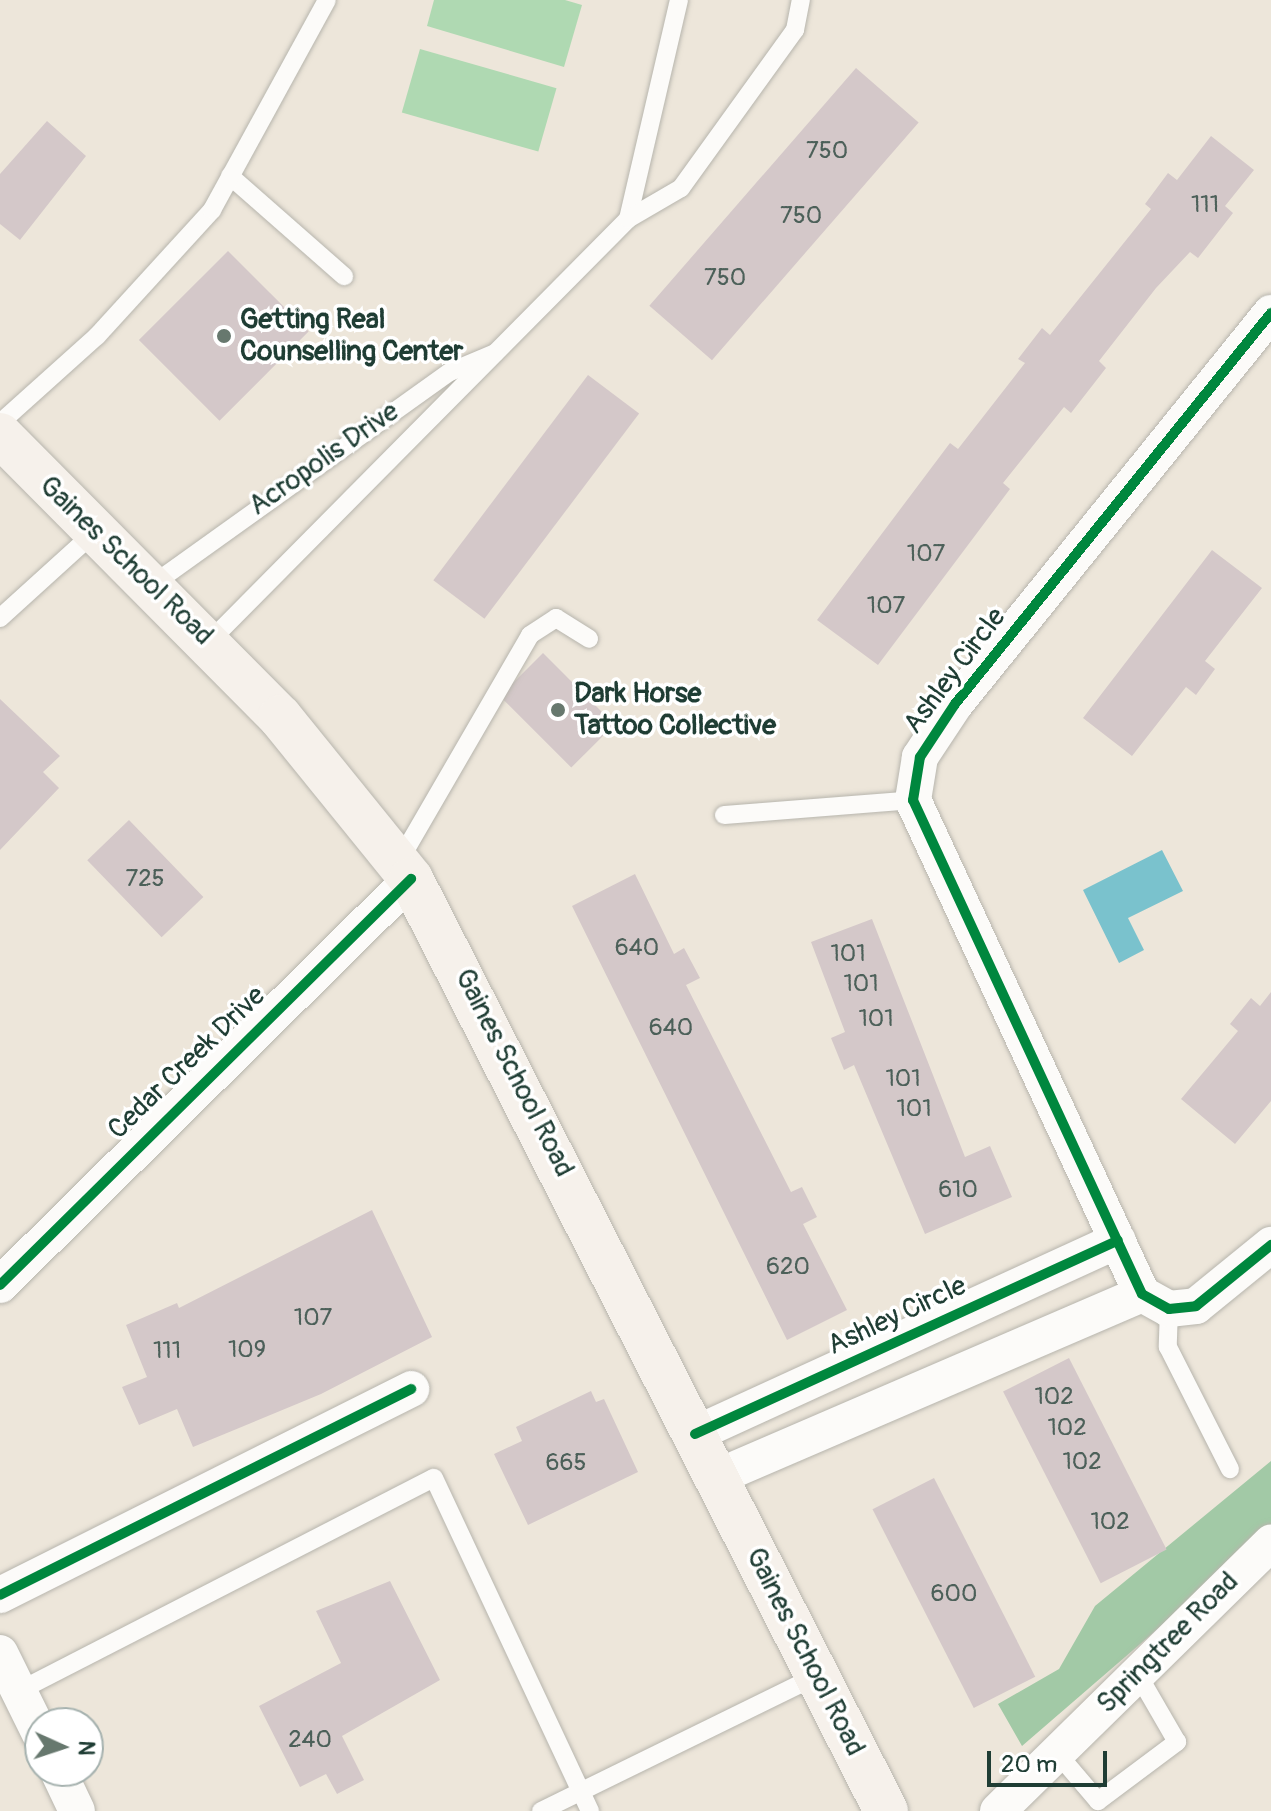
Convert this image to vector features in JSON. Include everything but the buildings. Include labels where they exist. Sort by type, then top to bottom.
[{"type":"main road","name":"Gaines School Road","points":[[0,435],[209,642],[405,871],[886,1811]]},
{"type":"street","name":"Ashley Circle","points":[[913,800],[920,757],[955,704],[1271,313]]},
{"type":"street","points":[[913,800],[1118,1240],[1155,1301]]},
{"type":"street","name":"Cedar Creek Drive","points":[[0,1285],[405,871]]},
{"type":"street","name":"Ashley Circle","points":[[695,1434],[1118,1240]]},
{"type":"street","points":[[717,1477],[1155,1301],[1217,1294],[1271,1245]]},
{"type":"street","points":[[0,1595],[411,1389]]},
{"type":"street","name":"Springtree Road","points":[[998,1811],[1271,1543]]},
{"type":"street","points":[[0,1653],[27,1707]]},
{"type":"lane","points":[[0,423],[97,336],[212,210],[327,0]]},
{"type":"lane","points":[[628,219],[679,0]]},
{"type":"lane","name":"Acropolis Drive","points":[[209,642],[505,349],[628,219],[681,188],[795,30],[801,0]]},
{"type":"lane","points":[[230,176],[344,276]]},
{"type":"lane","name":"Acropolis Drive","points":[[152,585],[450,372],[505,349]]},
{"type":"lane","points":[[0,618],[96,531]]},
{"type":"lane","points":[[405,871],[530,635],[556,618],[589,639]]},
{"type":"lane","points":[[724,815],[913,800]]},
{"type":"lane","points":[[1155,1301],[1168,1347],[1230,1469]]},
{"type":"lane","points":[[19,1691],[434,1478],[590,1811]]},
{"type":"lane","points":[[1058,1754],[1098,1801],[1177,1742],[1137,1673]]},
{"type":"lane","points":[[541,1811],[816,1676]]},
{"type":"green space","points":[[434,0],[565,0],[582,5],[564,67],[427,26]]},
{"type":"green space","points":[[420,49],[556,88],[538,152],[402,112]]},
{"type":"green space","points":[[1271,1461],[1271,1531],[1022,1746],[998,1704],[1059,1669],[1095,1606]]},
{"type":"water","points":[[1162,850],[1183,891],[1128,918],[1144,950],[1119,963],[1083,890]]},
{"type":"cycle path","points":[[1271,313],[955,704],[920,757],[913,800],[1142,1294],[1169,1309],[1196,1306],[1271,1245]]},
{"type":"cycle path","points":[[0,1285],[411,879]]},
{"type":"cycle path","points":[[695,1434],[1118,1240]]},
{"type":"cycle path","points":[[0,1595],[411,1389]]},
{"type":"place","name":"Getting Real Counselling Center","points":[[224,336]]},
{"type":"place","name":"Dark Horse Tattoo Collective","points":[[558,710]]}]
